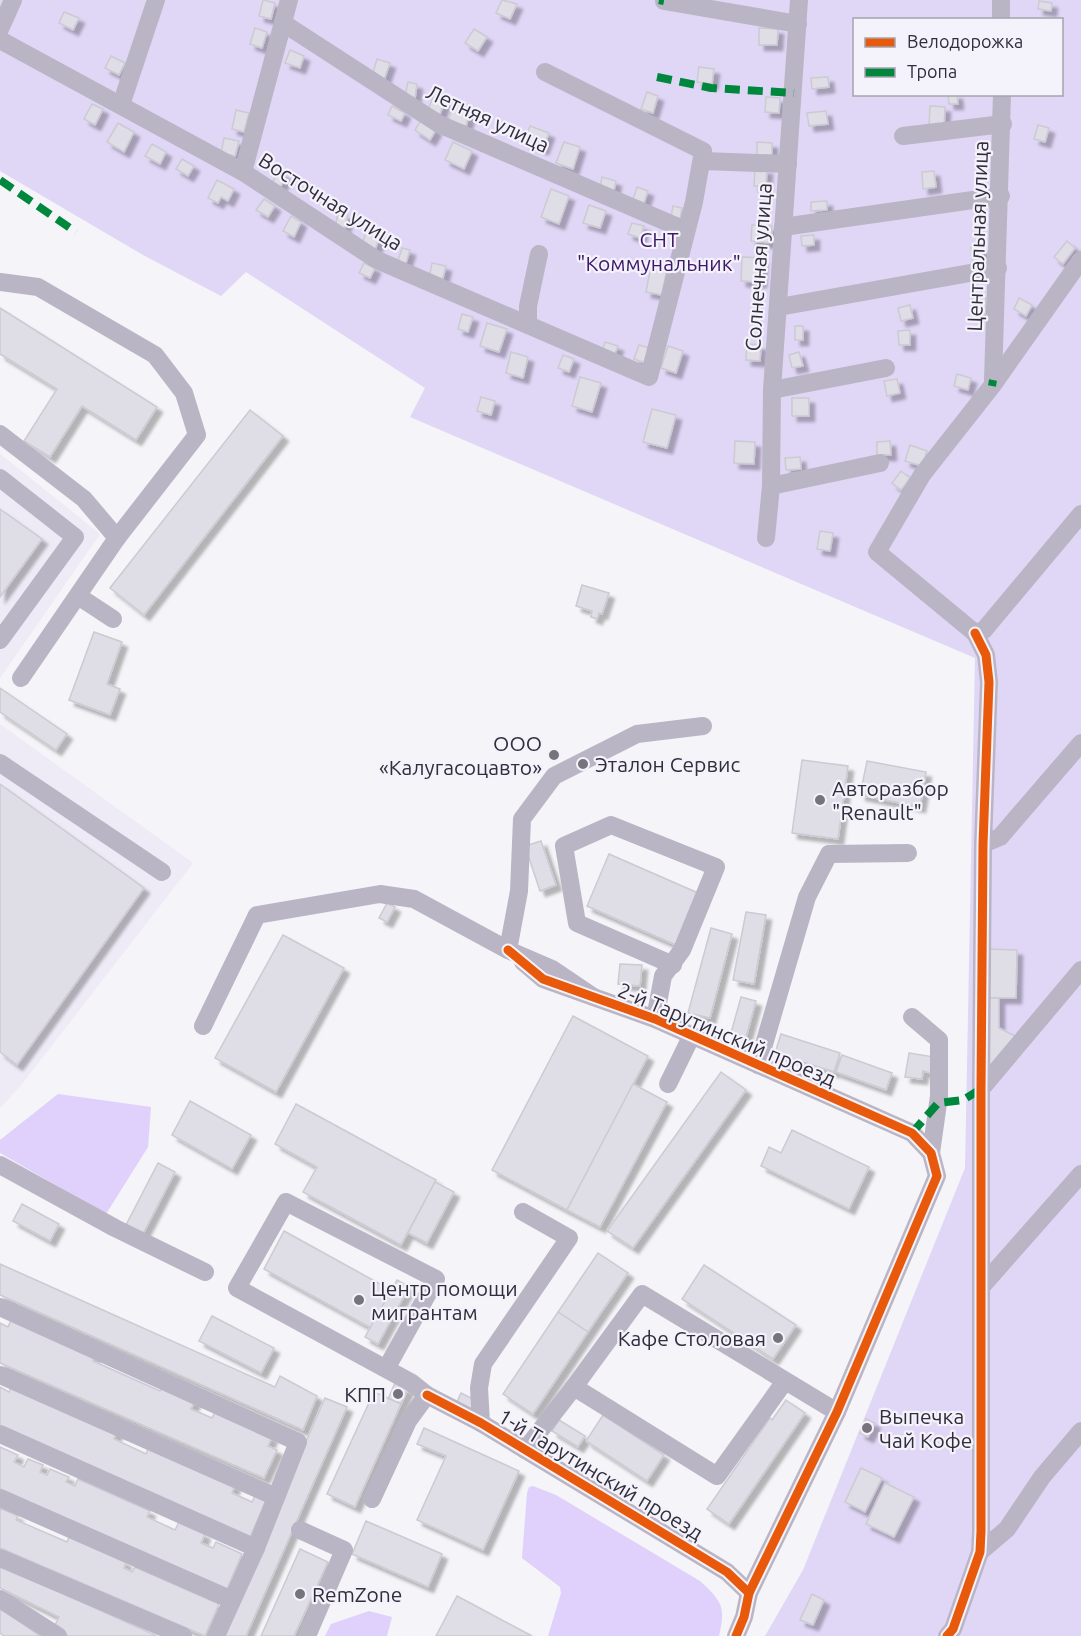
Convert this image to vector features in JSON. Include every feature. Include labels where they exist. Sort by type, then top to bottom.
[{"type":"street","points":[[0,29],[13,0]]},
{"type":"street","points":[[121,105],[156,0]]},
{"type":"street","points":[[243,172],[289,0]]},
{"type":"street","name":"Солнечная улица","points":[[766,537],[771,486],[772,390],[799,0]]},
{"type":"street","points":[[1001,18],[1002,0]]},
{"type":"street","points":[[664,1],[798,24]]},
{"type":"street","name":"Летняя улица","points":[[283,23],[439,124],[685,230]]},
{"type":"street","name":"Восточная улица","points":[[0,39],[243,172],[376,260],[649,377],[685,230]]},
{"type":"street","points":[[545,72],[703,152],[703,161],[685,230]]},
{"type":"street","name":"Центральная улица","points":[[993,380],[1001,196],[1002,96]]},
{"type":"street","points":[[903,136],[1003,124]]},
{"type":"street","points":[[703,161],[788,164]]},
{"type":"street","points":[[783,227],[1001,196]]},
{"type":"street","points":[[528,325],[528,306],[539,254]]},
{"type":"street","points":[[947,1636],[952,1629],[980,1552],[983,844],[989,682],[986,656],[975,633],[877,552],[922,475],[992,386],[1081,260]]},
{"type":"street","points":[[779,307],[998,268]]},
{"type":"street","points":[[0,282],[38,287],[155,355],[184,393],[197,435],[117,538],[21,678]]},
{"type":"street","points":[[772,390],[886,368]]},
{"type":"street","points":[[0,434],[84,499],[117,538]]},
{"type":"street","points":[[771,486],[880,463]]},
{"type":"street","points":[[0,478],[75,537],[0,640]]},
{"type":"street","points":[[975,633],[984,630],[1081,514]]},
{"type":"street","points":[[78,596],[113,619]]},
{"type":"street","points":[[508,950],[519,891],[522,819],[554,776],[637,734],[703,726]]},
{"type":"street","points":[[983,844],[1000,837],[1081,743]]},
{"type":"street","points":[[0,763],[162,872]]},
{"type":"street","points":[[655,1018],[663,976],[673,965],[682,950],[716,867],[611,825],[564,846],[577,922],[673,965]]},
{"type":"street","points":[[758,1065],[807,897],[830,854],[908,853]]},
{"type":"street","name":"2-й Тарутинский проезд","points":[[203,1026],[257,915],[380,894],[414,899],[508,950],[543,979],[655,1018],[912,1133],[931,1153]]},
{"type":"street","points":[[981,1089],[1081,970]]},
{"type":"street","points":[[736,1636],[744,1617],[749,1593],[837,1412],[937,1176],[931,1153],[939,1096],[939,1040],[912,1017]]},
{"type":"street","points":[[668,1084],[692,1035]]},
{"type":"street","points":[[0,1165],[115,1228],[205,1272]]},
{"type":"street","points":[[982,1286],[1081,1174]]},
{"type":"street","name":"1-й Тарутинский проезд","points":[[386,1369],[436,1280],[286,1202],[237,1288],[481,1423],[727,1572],[749,1593]]},
{"type":"street","points":[[481,1423],[479,1388],[483,1364],[569,1238],[523,1212]]},
{"type":"street","points":[[525,1450],[574,1388],[642,1294],[837,1412]]},
{"type":"street","points":[[0,1307],[298,1442],[256,1548],[216,1636]]},
{"type":"street","points":[[0,1375],[276,1497]]},
{"type":"street","points":[[574,1388],[717,1476],[785,1381]]},
{"type":"street","points":[[372,1499],[408,1421],[428,1395]]},
{"type":"street","points":[[980,1552],[1007,1529],[1042,1477],[1081,1431]]},
{"type":"street","points":[[0,1434],[256,1548]]},
{"type":"street","points":[[0,1498],[232,1600]]},
{"type":"street","points":[[300,1530],[344,1550],[306,1636]]},
{"type":"street","points":[[0,1558],[183,1636]]},
{"type":"street","points":[[0,1599],[58,1636]]},
{"type":"shaded area","points":[[0,454],[100,534],[0,678]]},
{"type":"shaded area","points":[[0,724],[193,863],[22,1084],[0,1108]]},
{"type":"shaded area","points":[[58,1094],[151,1107],[148,1147],[106,1214],[0,1153],[0,1140]]},
{"type":"shaded area","points":[[533,1486],[556,1495],[700,1581],[720,1605],[722,1618],[719,1636],[548,1636],[561,1593],[560,1587],[522,1558],[527,1493],[529,1487]]},
{"type":"shaded area","points":[[369,1611],[392,1617],[387,1636],[325,1636],[331,1624]]},
{"type":"green space","name":"СНТ \"Коммунальник\"","points":[[0,0],[1081,0],[1081,1636],[765,1636],[803,1570],[965,1168],[975,658],[410,417],[425,388],[246,272],[221,296],[143,255],[0,171]]},
{"type":"building","points":[[263,0],[275,3],[271,19],[259,16]]},
{"type":"building","points":[[502,0],[517,4],[510,19],[496,13]]},
{"type":"building","points":[[1039,1],[1052,3],[1051,11],[1038,9]]},
{"type":"building","points":[[64,12],[79,18],[73,30],[59,23]]},
{"type":"building","points":[[255,28],[267,32],[262,48],[250,44]]},
{"type":"building","points":[[759,28],[778,29],[777,45],[759,45]]},
{"type":"building","points":[[474,29],[487,37],[478,51],[465,43]]},
{"type":"building","points":[[290,50],[304,56],[300,68],[285,63]]},
{"type":"building","points":[[111,56],[125,63],[119,75],[105,68]]},
{"type":"building","points":[[377,59],[390,63],[384,80],[372,76]]},
{"type":"building","points":[[699,67],[714,69],[712,84],[697,82]]},
{"type":"building","points":[[828,77],[829,87],[812,89],[811,78]]},
{"type":"building","points":[[408,82],[417,84],[415,98],[405,96]]},
{"type":"building","points":[[647,92],[658,96],[653,113],[641,109]]},
{"type":"building","points":[[948,96],[957,96],[958,104],[949,104]]},
{"type":"building","points":[[433,97],[445,101],[440,114],[428,110]]},
{"type":"building","points":[[766,97],[780,98],[779,113],[765,112]]},
{"type":"building","points":[[455,100],[472,106],[466,126],[448,121]]},
{"type":"building","points":[[92,104],[103,109],[95,125],[84,119]]},
{"type":"building","points":[[392,106],[405,113],[401,121],[388,115]]},
{"type":"building","points":[[930,106],[945,107],[944,128],[929,127]]},
{"type":"building","points":[[236,110],[249,113],[244,132],[232,129]]},
{"type":"building","points":[[826,111],[828,124],[809,126],[807,113]]},
{"type":"building","points":[[421,120],[436,130],[430,140],[415,130]]},
{"type":"building","points":[[118,123],[134,132],[124,152],[107,142]]},
{"type":"building","points":[[1038,125],[1049,128],[1045,142],[1034,139]]},
{"type":"building","points":[[530,126],[549,133],[543,149],[524,142]]},
{"type":"building","points":[[224,138],[239,141],[235,156],[221,153]]},
{"type":"building","points":[[453,142],[472,151],[464,169],[445,160]]},
{"type":"building","points":[[564,142],[580,147],[573,169],[556,163]]},
{"type":"building","points":[[757,142],[772,143],[772,159],[757,158]]},
{"type":"building","points":[[152,144],[166,152],[160,164],[145,156]]},
{"type":"building","points":[[182,159],[194,166],[188,176],[176,169]]},
{"type":"building","points":[[755,169],[767,169],[766,186],[754,186]]},
{"type":"building","points":[[278,171],[286,175],[280,188],[272,184]]},
{"type":"building","points":[[934,171],[936,187],[923,189],[922,172]]},
{"type":"building","points":[[602,177],[616,181],[614,190],[600,187]]},
{"type":"building","points":[[217,180],[234,189],[228,201],[221,197],[218,203],[208,198]]},
{"type":"building","points":[[637,187],[648,191],[644,203],[633,199]]},
{"type":"building","points":[[551,189],[569,196],[559,224],[541,217]]},
{"type":"building","points":[[264,199],[275,206],[268,217],[256,210]]},
{"type":"building","points":[[827,201],[827,210],[811,211],[811,202]]},
{"type":"building","points":[[589,205],[606,211],[600,228],[583,223]]},
{"type":"building","points":[[673,206],[682,208],[680,219],[671,217]]},
{"type":"building","points":[[338,213],[348,215],[344,230],[335,228]]},
{"type":"building","points":[[291,216],[301,222],[294,237],[283,231]]},
{"type":"building","points":[[632,223],[644,226],[640,238],[628,234]]},
{"type":"building","points":[[752,225],[772,226],[771,243],[751,241]]},
{"type":"building","points":[[367,231],[380,236],[375,250],[361,246]]},
{"type":"building","points":[[814,235],[814,245],[802,246],[801,236]]},
{"type":"building","points":[[1067,241],[1075,248],[1063,264],[1054,257]]},
{"type":"building","points":[[981,246],[983,263],[973,264],[971,247]]},
{"type":"building","points":[[402,248],[410,250],[405,266],[397,264]]},
{"type":"building","points":[[742,257],[762,258],[761,282],[741,281]]},
{"type":"building","points":[[652,260],[668,263],[662,295],[646,292]]},
{"type":"building","points":[[364,263],[375,268],[370,278],[359,273]]},
{"type":"building","points":[[432,263],[446,266],[442,282],[429,278]]},
{"type":"building","points":[[972,298],[986,298],[985,314],[972,314]]},
{"type":"building","points":[[1019,298],[1032,305],[1026,316],[1014,309]]},
{"type":"building","points":[[910,305],[913,318],[901,321],[898,308]]},
{"type":"building","points":[[0,308],[157,407],[136,440],[82,406],[50,457],[24,441],[57,389],[0,354]]},
{"type":"building","points":[[462,314],[473,317],[468,332],[458,329]]},
{"type":"building","points":[[487,323],[507,329],[499,352],[480,346]]},
{"type":"building","points":[[795,326],[803,326],[803,340],[795,340]]},
{"type":"building","points":[[910,330],[910,345],[899,345],[898,331]]},
{"type":"building","points":[[605,342],[618,346],[614,356],[602,351]]},
{"type":"building","points":[[747,344],[761,345],[760,361],[746,360]]},
{"type":"building","points":[[639,345],[650,348],[645,363],[634,359]]},
{"type":"building","points":[[668,346],[683,351],[676,373],[661,368]]},
{"type":"building","points":[[511,352],[528,357],[523,378],[506,373]]},
{"type":"building","points":[[799,352],[803,366],[792,368],[789,355]]},
{"type":"building","points":[[563,355],[574,359],[569,372],[558,368]]},
{"type":"building","points":[[957,374],[971,378],[968,390],[954,386]]},
{"type":"building","points":[[580,377],[601,383],[592,412],[572,406]]},
{"type":"building","points":[[897,379],[900,393],[887,396],[884,381]]},
{"type":"building","points":[[481,397],[495,401],[491,415],[477,411]]},
{"type":"building","points":[[792,398],[809,398],[809,416],[792,416]]},
{"type":"building","points":[[652,409],[676,415],[667,448],[643,442]]},
{"type":"building","points":[[250,410],[283,436],[144,615],[110,588]]},
{"type":"building","points":[[735,441],[755,442],[754,464],[734,463]]},
{"type":"building","points":[[890,441],[891,455],[877,455],[877,442]]},
{"type":"building","points":[[910,445],[927,451],[922,466],[905,461]]},
{"type":"building","points":[[800,457],[801,469],[786,470],[785,458]]},
{"type":"building","points":[[901,471],[910,478],[901,490],[892,483]]},
{"type":"building","points":[[0,509],[42,539],[0,597]]},
{"type":"building","points":[[820,531],[833,533],[830,551],[817,549]]},
{"type":"building","points":[[582,585],[609,593],[602,614],[599,613],[597,619],[591,617],[592,611],[576,606]]},
{"type":"building","points":[[94,632],[122,642],[107,684],[120,689],[110,715],[69,700]]},
{"type":"building","points":[[0,688],[67,734],[56,750],[0,712]]},
{"type":"building","name":"Авторазбор \"Renault\"","points":[[802,760],[848,766],[838,839],[792,833]]},
{"type":"building","points":[[867,761],[926,772],[920,807],[860,795]]},
{"type":"building","points":[[0,784],[144,888],[17,1065],[0,1052]]},
{"type":"building","points":[[541,841],[556,885],[540,891],[525,846]]},
{"type":"building","points":[[609,854],[698,893],[676,945],[587,906]]},
{"type":"building","points":[[387,903],[395,907],[387,922],[379,918]]},
{"type":"building","points":[[746,912],[766,915],[754,984],[733,980]]},
{"type":"building","points":[[711,928],[732,934],[710,1018],[688,1013]]},
{"type":"building","points":[[283,935],[344,968],[276,1092],[215,1058]]},
{"type":"building","points":[[987,949],[1017,950],[1016,998],[987,998]]},
{"type":"building","points":[[620,964],[642,965],[640,986],[618,984]]},
{"type":"building","points":[[741,997],[756,1001],[746,1037],[731,1033]]},
{"type":"building","points":[[987,998],[999,998],[999,1028],[1019,1038],[994,1067],[986,1067]]},
{"type":"building","points":[[573,1016],[648,1056],[567,1210],[492,1170]]},
{"type":"building","points":[[781,1034],[840,1053],[834,1072],[775,1053]]},
{"type":"building","points":[[909,1053],[934,1057],[931,1073],[923,1071],[922,1079],[905,1077]]},
{"type":"building","points":[[842,1055],[892,1073],[886,1090],[836,1072]]},
{"type":"building","points":[[721,1072],[746,1090],[633,1248],[607,1231]]},
{"type":"building","points":[[633,1084],[667,1102],[600,1227],[567,1210]]},
{"type":"building","points":[[190,1101],[251,1135],[232,1169],[172,1135]]},
{"type":"building","points":[[296,1104],[436,1180],[401,1245],[303,1192],[317,1167],[275,1144]]},
{"type":"building","points":[[792,1130],[869,1167],[849,1209],[761,1166],[769,1147],[781,1153]]},
{"type":"building","points":[[158,1163],[175,1172],[143,1234],[126,1225]]},
{"type":"building","points":[[435,1182],[454,1192],[427,1243],[408,1233]]},
{"type":"building","points":[[22,1204],[59,1224],[50,1241],[13,1221]]},
{"type":"building","points":[[284,1231],[391,1290],[371,1328],[264,1269]]},
{"type":"building","points":[[598,1253],[628,1273],[588,1332],[558,1312]]},
{"type":"building","points":[[0,1264],[275,1387],[280,1376],[317,1396],[303,1430],[0,1295]]},
{"type":"building","points":[[704,1265],[796,1325],[773,1359],[682,1299]]},
{"type":"building","points":[[397,1280],[409,1287],[378,1344],[365,1337]]},
{"type":"building","points":[[558,1312],[588,1332],[533,1414],[503,1394]]},
{"type":"building","points":[[212,1316],[274,1348],[261,1373],[199,1341]]},
{"type":"building","points":[[11,1320],[95,1356],[93,1361],[160,1391],[162,1387],[195,1401],[191,1409],[212,1418],[215,1412],[272,1437],[268,1446],[277,1450],[264,1478],[0,1363],[0,1323],[8,1327]]},
{"type":"building","name":"КПП","points":[[395,1383],[408,1389],[401,1404],[388,1399]]},
{"type":"building","points":[[12,1386],[117,1432],[114,1439],[146,1454],[149,1446],[235,1485],[232,1493],[252,1502],[255,1496],[266,1501],[250,1537],[0,1426],[0,1387],[9,1392]]},
{"type":"building","points":[[374,1392],[401,1404],[355,1507],[327,1494]]},
{"type":"building","points":[[461,1393],[475,1400],[471,1409],[457,1402]]},
{"type":"building","points":[[325,1398],[347,1407],[246,1636],[221,1636]]},
{"type":"building","points":[[786,1400],[805,1413],[729,1524],[707,1509],[770,1418],[772,1420]]},
{"type":"building","points":[[603,1415],[664,1455],[647,1481],[586,1441]]},
{"type":"building","name":"Выпечка Чай Кофе","points":[[866,1419],[875,1423],[868,1437],[860,1433]]},
{"type":"building","points":[[559,1420],[585,1436],[578,1447],[552,1431]]},
{"type":"building","points":[[424,1428],[519,1471],[483,1550],[417,1520],[446,1456],[417,1444]]},
{"type":"building","points":[[0,1447],[18,1455],[14,1462],[24,1467],[28,1459],[43,1465],[40,1472],[47,1475],[50,1469],[69,1477],[66,1482],[75,1486],[78,1479],[150,1511],[147,1517],[175,1530],[179,1522],[205,1534],[201,1543],[213,1548],[216,1542],[242,1554],[227,1589],[0,1489]]},
{"type":"building","points":[[861,1468],[882,1478],[865,1512],[845,1502]]},
{"type":"building","points":[[885,1483],[914,1497],[894,1537],[866,1524]]},
{"type":"building","points":[[0,1508],[18,1516],[16,1520],[67,1542],[69,1537],[126,1562],[124,1568],[132,1572],[135,1567],[219,1604],[205,1636],[0,1548]]},
{"type":"building","points":[[366,1521],[442,1554],[428,1587],[352,1554]]},
{"type":"building","points":[[300,1549],[328,1562],[294,1636],[261,1636]]},
{"type":"building","points":[[0,1565],[157,1636],[68,1636],[54,1627],[59,1617],[0,1588]]},
{"type":"building","points":[[812,1594],[824,1600],[813,1625],[800,1620]]},
{"type":"building","points":[[457,1596],[532,1636],[436,1636]]},
{"type":"building","points":[[0,1608],[40,1636],[4,1636],[0,1633]]},
{"type":"marked path","points":[[659,0],[664,1]]},
{"type":"marked path","points":[[657,77],[711,88],[794,93]]},
{"type":"marked path","points":[[0,180],[76,232]]},
{"type":"marked path","points":[[992,386],[993,380]]},
{"type":"marked path","points":[[912,1133],[938,1103],[963,1100],[981,1089]]},
{"type":"cycle path","points":[[947,1636],[953,1629],[980,1552],[981,1531],[983,844],[989,682],[986,655],[975,633]]},
{"type":"cycle path","points":[[508,950],[543,979],[655,1019],[912,1133],[931,1153],[937,1176],[837,1412],[749,1593],[744,1617],[736,1636]]},
{"type":"cycle path","points":[[427,1395],[481,1423],[727,1572],[749,1593]]},
{"type":"place","name":"ООО «Калугасоцавто»","points":[[554,755]]},
{"type":"place","name":"Эталон Сервис","points":[[583,764]]},
{"type":"place","name":"Авторазбор \"Renault\"","points":[[820,800]]},
{"type":"place","name":"Центр помощи мигрантам","points":[[359,1300]]},
{"type":"place","name":"Кафе Столовая","points":[[778,1338]]},
{"type":"place","name":"КПП","points":[[398,1394]]},
{"type":"place","name":"Выпечка Чай Кофе","points":[[867,1428]]},
{"type":"place","name":"RemZone","points":[[300,1594]]}]
